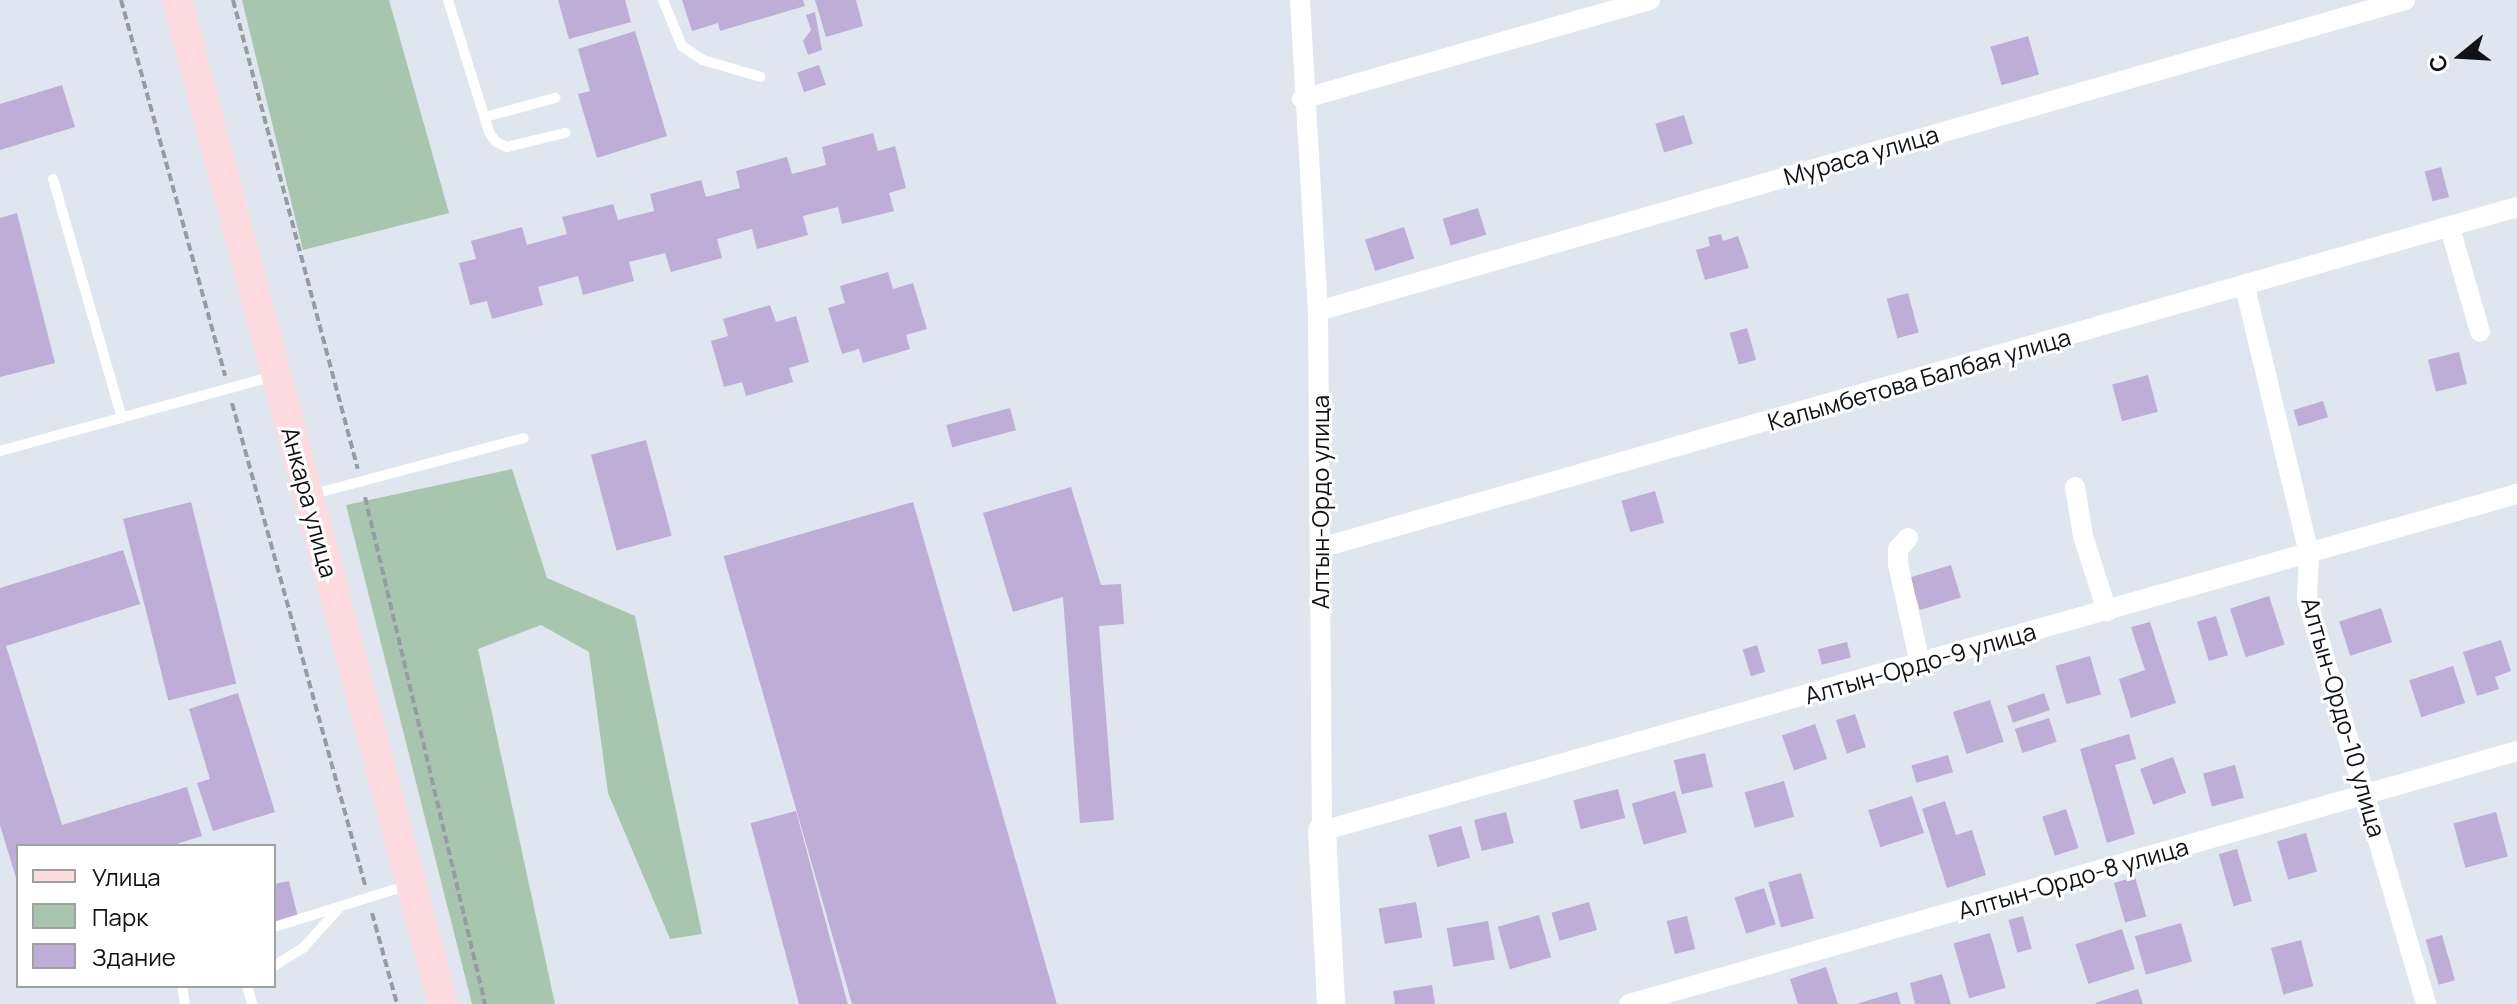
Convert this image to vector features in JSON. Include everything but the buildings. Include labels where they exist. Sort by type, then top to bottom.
[{"type":"main road","name":"Анкара улица","points":[[177,0],[443,1004]]},
{"type":"street","name":"Алтын-Ордо улица","points":[[1300,0],[1302,99],[1318,311],[1322,831],[1331,1004]]},
{"type":"street","points":[[1302,99],[1650,0]]},
{"type":"street","name":"Мураса улица","points":[[1318,311],[2405,0]]},
{"type":"street","name":"Калымбетова Балбая улица","points":[[1320,548],[2245,287],[2517,207]]},
{"type":"street","points":[[2450,228],[2480,332]]},
{"type":"street","name":"Алтын-Ордо-10 улица","points":[[2245,287],[2309,554],[2307,599],[2426,1004]]},
{"type":"street","points":[[2075,487],[2083,536],[2107,611]]},
{"type":"street","name":"Алтын-Ордо-9 улица","points":[[1322,831],[2517,494]]},
{"type":"street","points":[[1908,538],[1898,549],[1898,564],[1920,663]]},
{"type":"street","name":"Алтын-Ордо-8 улица","points":[[1629,1004],[2517,751]]},
{"type":"lane","points":[[448,0],[489,132],[507,147],[565,133]]},
{"type":"lane","points":[[663,0],[682,46],[703,60],[761,77]]},
{"type":"lane","points":[[485,117],[555,98]]},
{"type":"lane","points":[[53,179],[122,418]]},
{"type":"lane","points":[[0,451],[227,386],[276,375]]},
{"type":"lane","points":[[308,496],[524,438]]},
{"type":"lane","points":[[276,926],[367,894],[411,885]]},
{"type":"lane","points":[[276,965],[304,947],[342,905]]},
{"type":"path","points":[[121,0],[397,1004]]},
{"type":"path","points":[[233,0],[361,482],[485,1004]]},
{"type":"green space","points":[[242,0],[389,0],[449,213],[303,250]]},
{"type":"green space","points":[[512,469],[547,578],[635,616],[702,934],[670,939],[608,793],[589,652],[541,625],[478,649],[555,1004],[472,1004],[346,505]]}]
